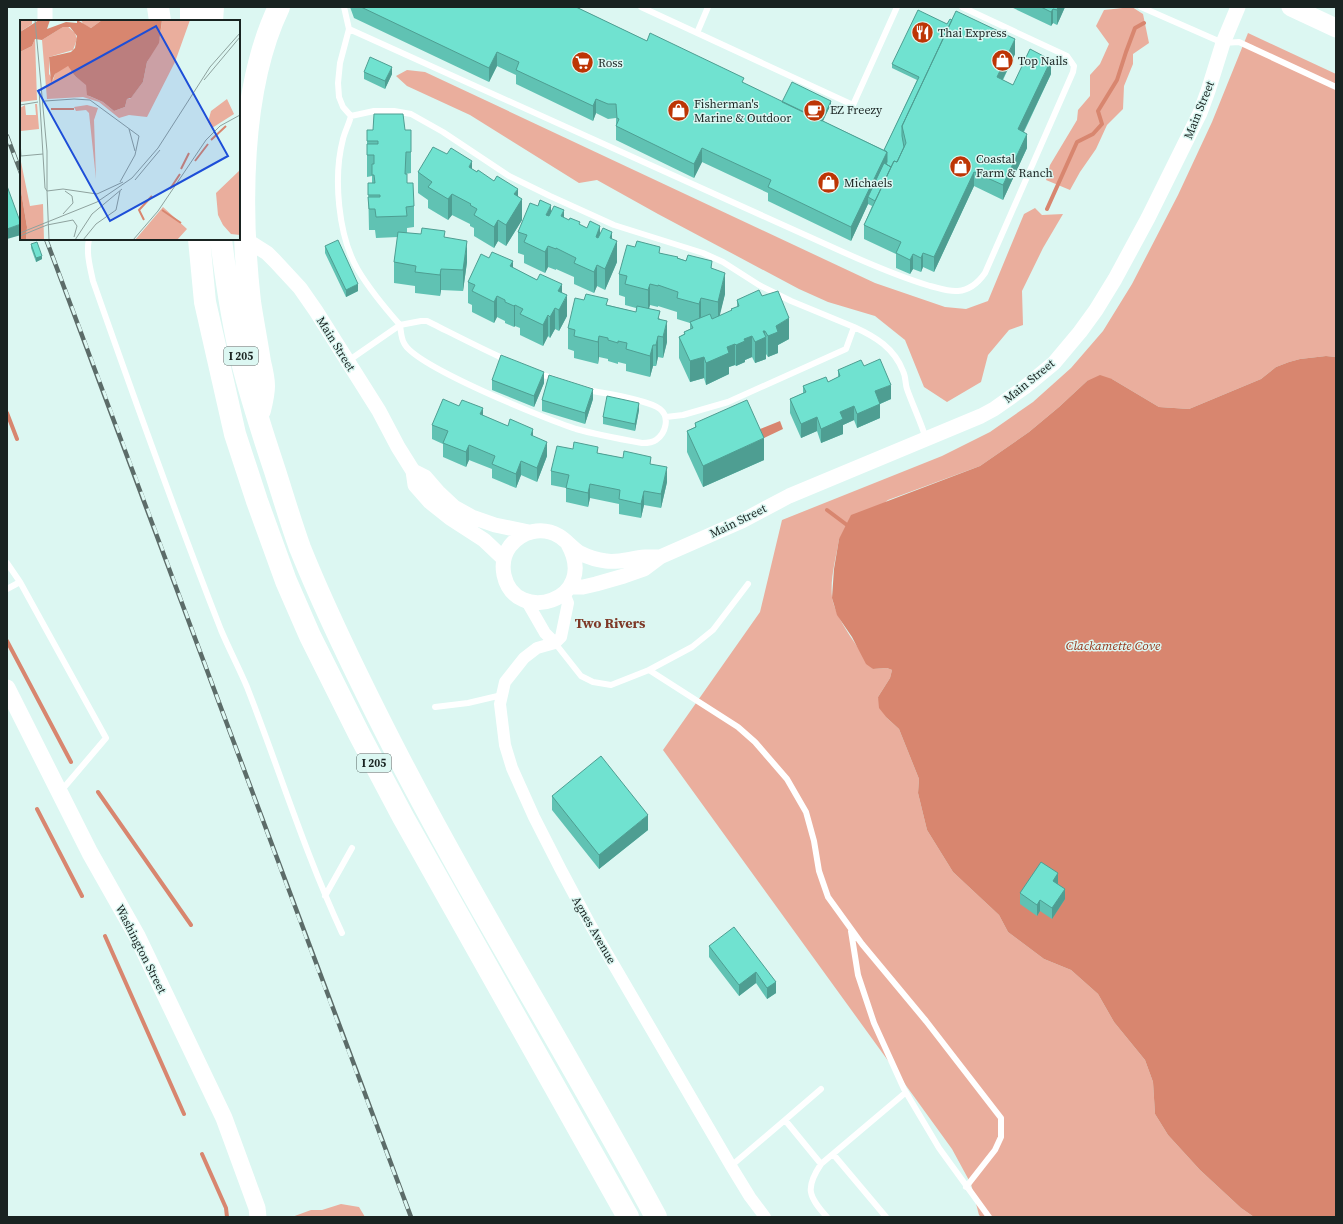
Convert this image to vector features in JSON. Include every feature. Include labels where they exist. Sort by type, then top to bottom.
[{"type":"highway","points":[[158,7],[160,20]]},
{"type":"highway","points":[[191,7],[191,20]]},
{"type":"highway","points":[[212,20],[213,7]]},
{"type":"highway","points":[[259,421],[264,386],[250,303],[245,227],[245,182],[248,137],[256,72],[266,40],[279,7]]},
{"type":"highway","name":"I 205","points":[[199,240],[205,302],[210,330],[235,434],[286,581],[310,636],[359,734],[403,817],[628,1217]]},
{"type":"highway","name":"I 205","points":[[221,240],[228,290],[242,361],[259,421],[300,547],[338,633],[371,704],[423,804],[490,926],[578,1077],[656,1217]]},
{"type":"main road","points":[[1291,7],[1336,28]]},
{"type":"main road","name":"Washington Street","points":[[7,688],[90,853],[136,936],[224,1118],[257,1208],[258,1217]]},
{"type":"street","points":[[44,7],[45,20]]},
{"type":"street","name":"Main Street","points":[[526,600],[536,603],[546,602],[556,599],[567,590],[624,576],[644,569],[660,557],[742,521],[789,496],[981,416],[1045,372],[1083,328],[1104,298],[1129,255],[1194,125],[1207,95],[1223,42],[1238,7]]},
{"type":"street","name":"Main Street","points":[[240,236],[267,253],[289,275],[316,311],[379,412],[413,471],[415,485],[430,502],[450,518],[484,540],[504,559]]},
{"type":"street","name":"Main Street","points":[[413,471],[425,477],[454,507],[472,517],[495,525],[528,532],[539,530],[550,532],[560,536],[580,553],[605,561],[614,562],[644,557],[660,557]]},
{"type":"street","points":[[528,532],[517,538],[509,547],[504,559],[503,569],[505,579],[513,592],[526,600],[545,633],[555,643],[561,637],[568,603],[567,590],[574,576],[576,565],[568,544]]},
{"type":"street","name":"Agnes Avenue","points":[[555,643],[537,648],[524,658],[505,682],[500,704],[505,745],[512,768],[534,817],[591,926],[731,1166],[750,1197],[766,1217]]},
{"type":"lane","points":[[344,7],[349,29],[342,52],[338,83],[339,97],[343,107],[351,116]]},
{"type":"lane","points":[[641,7],[853,105],[897,7]]},
{"type":"lane","points":[[697,33],[708,7]]},
{"type":"lane","points":[[349,29],[843,252],[908,280],[948,291],[957,291],[969,288],[978,282],[985,273],[1073,72],[1074,66],[1067,56],[962,7]]},
{"type":"lane","points":[[1140,7],[1223,42],[1239,42],[1270,55],[1336,87]]},
{"type":"lane","points":[[351,116],[374,111],[394,111],[410,114],[443,132],[509,176],[550,196],[614,225],[703,253],[723,262],[759,285],[790,301],[872,335],[894,354],[904,372],[906,388],[926,439]]},
{"type":"lane","points":[[347,362],[400,326],[427,322],[498,356],[548,377],[590,390],[649,403],[660,409],[666,417],[666,423],[664,431],[657,440],[642,443],[577,429],[538,415],[453,378],[411,352],[404,344],[400,326],[375,296],[357,268],[344,236],[338,203],[339,172],[343,140],[351,116]]},
{"type":"lane","points":[[89,240],[89,264],[105,316],[188,545],[222,632],[247,686],[325,896],[342,933]]},
{"type":"lane","points":[[666,417],[728,402],[846,349],[854,327]]},
{"type":"lane","points":[[7,563],[20,582],[106,738],[60,792]]},
{"type":"lane","points":[[7,589],[20,582]]},
{"type":"lane","points":[[555,643],[582,676],[593,682],[611,685],[649,670],[692,647],[713,630],[748,584]]},
{"type":"lane","points":[[649,670],[738,727],[755,742],[787,778],[806,812],[814,841],[819,871],[828,897],[862,944],[926,1021],[1001,1118],[1001,1137],[994,1150],[966,1187]]},
{"type":"lane","points":[[435,707],[468,703],[502,695]]},
{"type":"lane","points":[[325,896],[352,848]]},
{"type":"lane","points":[[851,929],[858,975],[874,1023],[905,1093],[939,1148],[989,1217]]},
{"type":"lane","points":[[731,1166],[821,1089]]},
{"type":"lane","points":[[827,1217],[816,1205],[810,1189],[812,1176],[821,1164],[905,1093]]},
{"type":"lane","points":[[785,1120],[821,1164]]},
{"type":"lane","points":[[833,1154],[886,1217]]},
{"type":"shaded area","points":[[1132,7],[1143,14],[1149,43],[1133,54],[1133,64],[1124,86],[1123,109],[1107,125],[1096,149],[1070,190],[1046,180],[1050,165],[1077,120],[1078,110],[1090,96],[1090,75],[1100,64],[1109,44],[1096,26],[1104,10]]},
{"type":"shaded area","points":[[1248,33],[1336,74],[1336,357],[1326,356],[1300,359],[1289,362],[1276,367],[1261,379],[1189,409],[1159,407],[1112,379],[1087,381],[1029,432],[980,466],[888,500],[839,539],[832,583],[832,597],[834,606],[843,625],[873,669],[887,668],[892,670],[890,678],[878,697],[887,718],[899,729],[919,779],[918,793],[927,830],[953,872],[999,915],[1008,932],[1044,959],[1071,970],[1098,994],[1114,1022],[1145,1060],[1153,1082],[1155,1114],[1168,1135],[1200,1170],[1241,1208],[1254,1217],[981,1217],[979,1215],[971,1184],[952,1149],[663,750],[760,612],[782,520],[942,456],[990,432],[1033,402],[1071,368],[1103,331],[1132,284],[1178,195],[1212,122]]},
{"type":"shaded area","points":[[407,70],[425,72],[875,283],[945,307],[966,309],[988,301],[1024,214],[1035,208],[1042,215],[1063,214],[1043,248],[1022,291],[1023,325],[1009,330],[988,355],[981,382],[947,402],[924,387],[905,340],[875,316],[828,302],[799,289],[597,180],[579,183],[470,115],[407,86],[396,76]]},
{"type":"shaded area","points":[[341,1204],[359,1207],[365,1217],[292,1217],[311,1210],[322,1210]]},
{"type":"water","name":"Clackamette Cove","points":[[1326,356],[1336,357],[1336,1217],[1254,1217],[1241,1208],[1200,1170],[1168,1135],[1155,1114],[1153,1082],[1145,1060],[1114,1022],[1098,994],[1071,970],[1044,959],[1008,932],[999,915],[953,872],[927,830],[918,793],[919,779],[899,729],[879,708],[878,697],[890,678],[892,670],[887,668],[873,669],[866,664],[852,637],[837,615],[832,598],[834,569],[839,539],[851,515],[980,466],[1029,432],[1087,381],[1100,375],[1112,379],[1159,407],[1189,409],[1261,379],[1276,367],[1300,359]]},
{"type":"water","points":[[780,421],[783,429],[764,438],[760,429]]},
{"type":"building","points":[[361,7],[576,7],[647,41],[650,33],[744,78],[742,82],[887,152],[851,227],[768,187],[771,180],[702,148],[694,164],[616,126],[619,119],[617,118],[616,104],[608,104],[596,99],[593,106],[516,70],[519,62],[497,52],[489,68]]},
{"type":"building","points":[[1041,7],[1058,7],[1057,10],[1053,9],[1051,12]]},
{"type":"building","points":[[918,10],[947,24],[950,19],[952,20],[902,126],[904,147],[897,162],[894,161],[891,167],[886,164],[887,152],[884,150],[919,77],[892,64]]},
{"type":"building","name":"Coastal Farm & Ranch","points":[[956,11],[1015,39],[997,77],[1013,85],[1030,49],[1051,60],[1018,129],[1027,134],[1003,185],[974,172],[934,257],[923,253],[921,258],[913,254],[910,260],[896,253],[901,242],[864,225],[894,161],[897,162],[906,143],[902,126]]},
{"type":"building","points":[[370,57],[392,67],[385,81],[364,72]]},
{"type":"building","points":[[792,82],[831,101],[822,121],[782,102]]},
{"type":"building","points":[[374,114],[403,114],[405,130],[411,130],[411,152],[406,152],[405,174],[407,174],[407,183],[413,183],[414,206],[406,207],[407,216],[376,217],[375,209],[369,209],[368,197],[380,197],[380,195],[368,195],[368,183],[375,183],[374,175],[372,175],[374,155],[367,155],[367,144],[378,144],[378,141],[367,141],[367,130],[373,130]]},
{"type":"building","points":[[433,147],[447,154],[451,148],[472,161],[469,167],[477,172],[478,170],[494,181],[497,176],[518,189],[514,194],[522,199],[506,225],[498,220],[494,227],[474,215],[477,209],[470,205],[471,204],[452,194],[448,199],[428,187],[432,182],[418,172]]},
{"type":"building","points":[[884,163],[891,167],[875,201],[868,197]]},
{"type":"building","points":[[7,186],[20,224],[7,229]]},
{"type":"building","points":[[540,200],[551,205],[546,215],[549,216],[554,206],[564,210],[561,216],[569,220],[570,218],[580,222],[579,224],[587,228],[590,221],[600,226],[596,237],[598,238],[603,228],[612,232],[610,238],[617,241],[605,269],[597,265],[594,272],[574,263],[576,258],[556,248],[548,246],[545,252],[524,242],[527,235],[518,232],[530,203],[538,206]]},
{"type":"building","points":[[422,228],[445,231],[444,237],[467,241],[463,270],[441,269],[440,275],[415,272],[416,266],[394,262],[398,232],[421,234]]},
{"type":"building","points":[[338,240],[358,284],[346,290],[325,246]]},
{"type":"building","points":[[637,241],[660,247],[659,253],[678,257],[677,258],[686,261],[688,255],[712,261],[711,268],[725,273],[718,302],[701,298],[699,304],[677,298],[678,292],[658,285],[650,284],[648,290],[625,284],[627,276],[619,274],[627,245],[635,247]]},
{"type":"building","points":[[37,242],[42,256],[36,258],[31,244]]},
{"type":"building","points":[[492,252],[513,261],[510,266],[537,280],[540,274],[562,284],[558,291],[567,295],[559,310],[555,308],[550,317],[548,315],[543,325],[520,314],[523,309],[505,302],[505,300],[497,296],[494,302],[472,291],[475,285],[468,282],[481,254],[489,258]]},
{"type":"building","points":[[759,290],[762,296],[778,291],[789,318],[776,326],[778,332],[768,336],[765,331],[763,331],[766,337],[755,342],[752,336],[744,339],[745,341],[727,347],[729,353],[706,363],[704,357],[690,361],[679,337],[685,334],[684,332],[693,328],[690,322],[710,314],[712,319],[732,310],[731,309],[739,306],[737,300]]},
{"type":"building","points":[[586,294],[608,299],[606,305],[636,312],[637,306],[660,311],[658,319],[667,321],[663,337],[658,336],[656,345],[653,345],[650,356],[626,349],[627,343],[618,341],[618,343],[608,340],[608,338],[599,336],[598,342],[574,336],[575,330],[568,328],[575,298],[584,300]]},
{"type":"building","points":[[501,355],[544,372],[534,396],[492,380]]},
{"type":"building","points":[[880,359],[891,385],[875,391],[880,404],[857,414],[854,406],[840,412],[843,419],[821,429],[817,417],[801,424],[790,399],[806,392],[803,386],[826,377],[828,382],[840,376],[838,370],[861,360],[864,366]]},
{"type":"building","points":[[549,375],[593,389],[585,413],[542,400]]},
{"type":"building","points":[[607,396],[639,403],[635,424],[603,417]]},
{"type":"building","points":[[443,399],[459,406],[462,400],[483,408],[480,414],[508,426],[510,419],[533,429],[531,435],[547,442],[537,468],[521,461],[516,474],[492,464],[495,456],[469,445],[466,452],[443,443],[448,431],[432,425]]},
{"type":"building","points":[[747,400],[764,438],[703,466],[687,431],[696,427],[695,423]]},
{"type":"building","points":[[574,442],[598,447],[597,453],[623,458],[624,451],[651,457],[650,464],[667,467],[661,494],[644,491],[641,504],[619,499],[620,490],[590,484],[588,493],[566,488],[569,475],[551,471],[557,446],[573,449]]},
{"type":"building","points":[[601,756],[648,815],[599,855],[552,796]]},
{"type":"building","points":[[1041,862],[1058,873],[1053,881],[1065,889],[1052,908],[1040,900],[1037,905],[1020,893]]},
{"type":"building","points":[[734,927],[776,982],[767,988],[756,972],[739,985],[709,946]]},
{"type":"waterway","points":[[1047,209],[1077,142],[1093,134],[1102,124],[1098,111],[1117,80],[1135,28],[1144,23]]},
{"type":"waterway","points":[[7,413],[17,439]]},
{"type":"waterway","points":[[827,510],[847,525]]},
{"type":"waterway","points":[[7,641],[71,762]]},
{"type":"waterway","points":[[98,792],[191,925]]},
{"type":"waterway","points":[[37,809],[82,896]]},
{"type":"waterway","points":[[105,936],[184,1114]]},
{"type":"waterway","points":[[202,1154],[226,1208],[227,1217]]},
{"type":"railway","points":[[7,136],[20,170]]},
{"type":"railway","points":[[46,240],[411,1217]]},
{"type":"place","name":"Thai Express","points":[[923,33]]},
{"type":"place","name":"Top Nails","points":[[1002,61]]},
{"type":"place","name":"Ross","points":[[583,63]]},
{"type":"place","name":"EZ Freezy","points":[[815,110]]},
{"type":"place","name":"Fisherman's Marine & Outdoor","points":[[678,111]]},
{"type":"place","name":"Coastal Farm & Ranch","points":[[960,166]]},
{"type":"place","name":"Michaels","points":[[828,183]]},
{"type":"district","name":"Two Rivers","points":[[610,623]]}]
